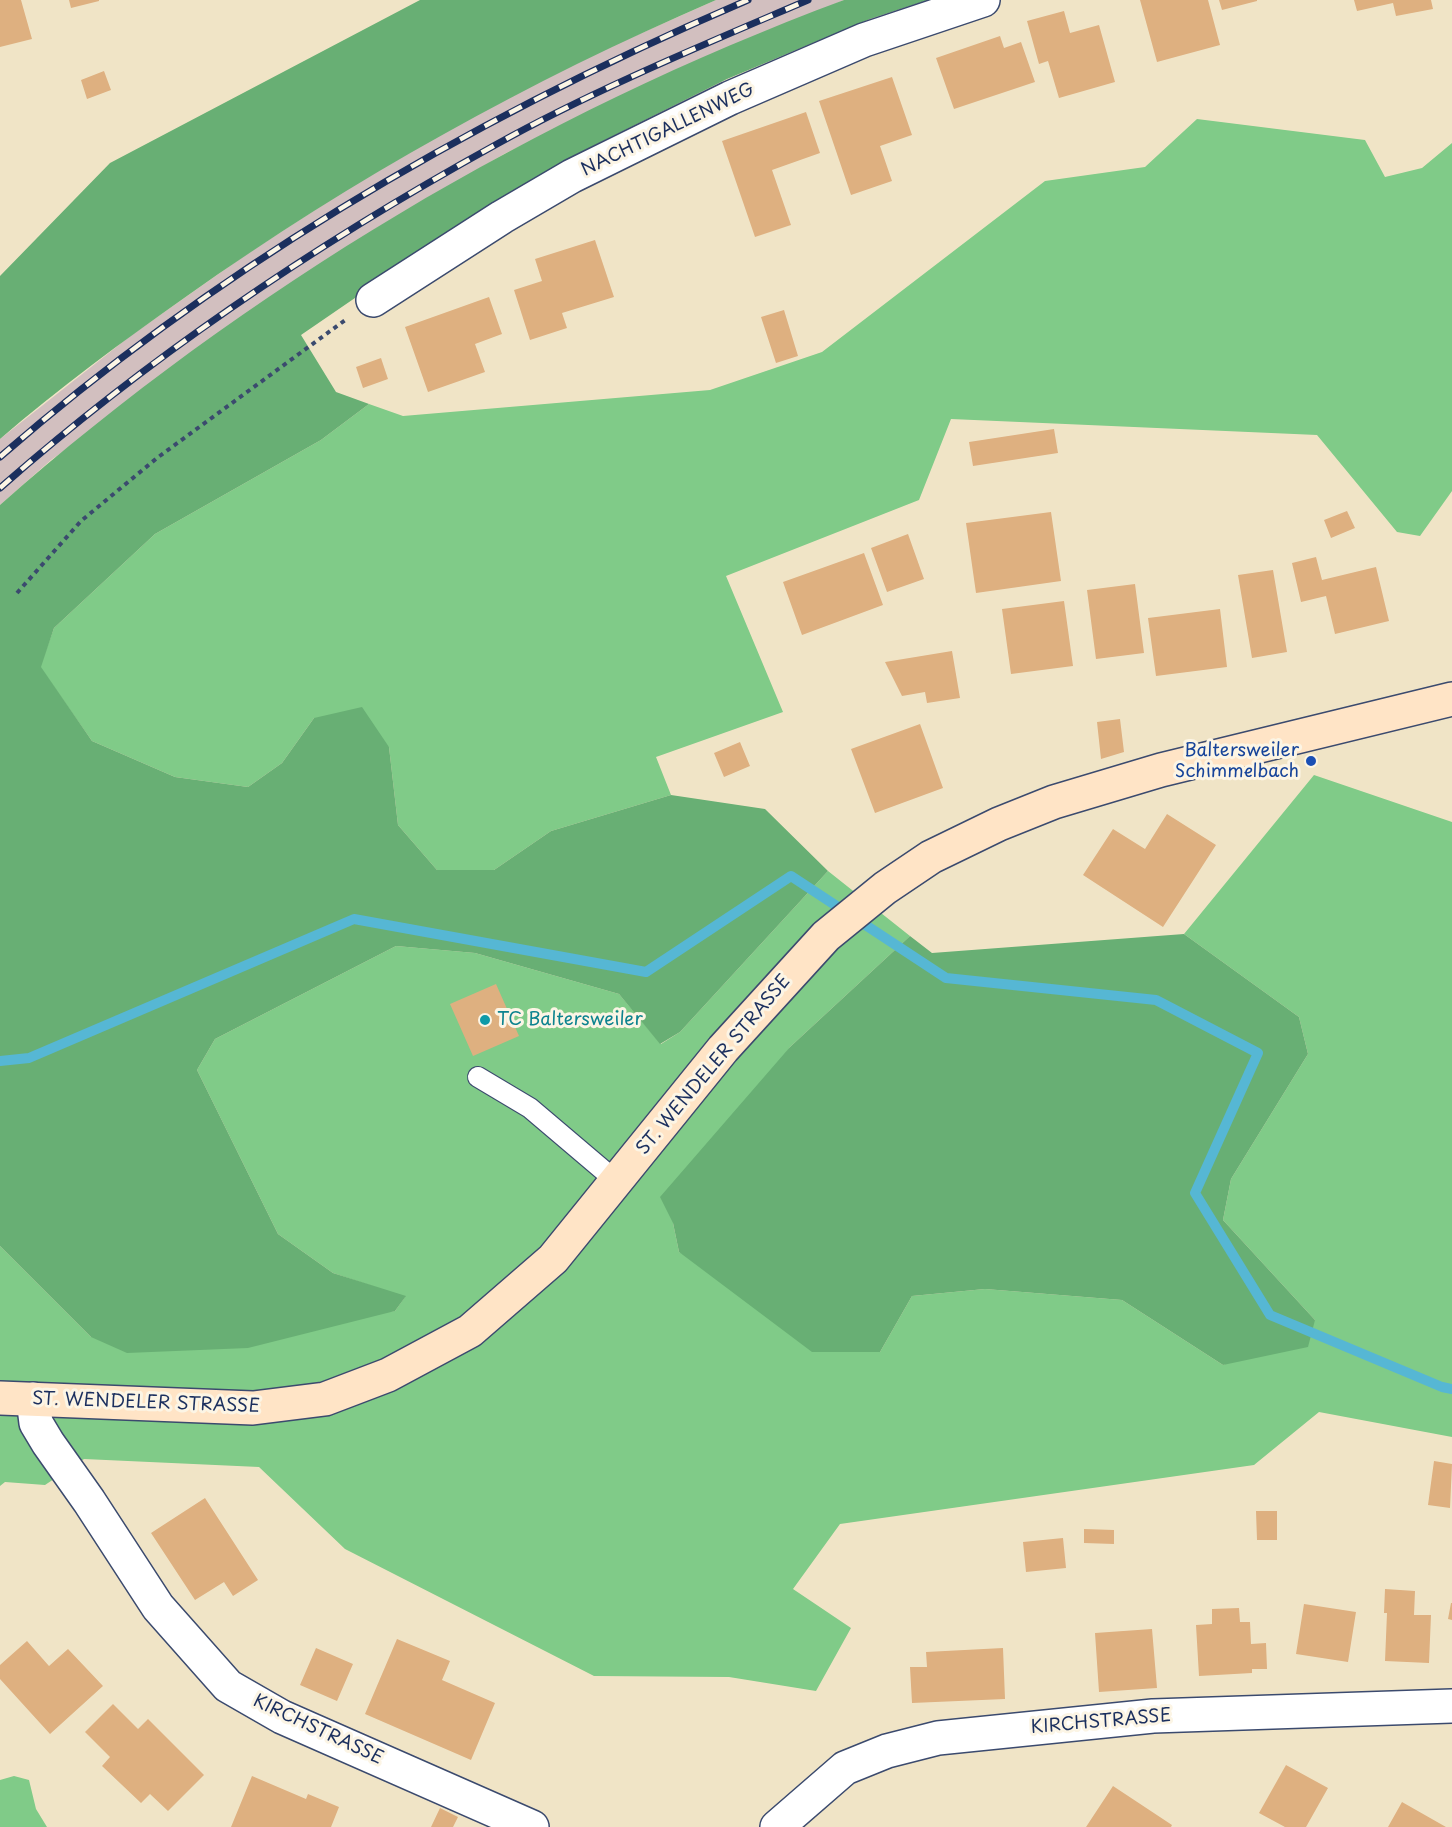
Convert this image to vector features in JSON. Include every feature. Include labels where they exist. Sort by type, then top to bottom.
[{"type":"main road","name":"ST. WENDELER STRASSE","points":[[0,1398],[253,1408],[325,1399],[388,1375],[470,1331],[553,1259],[723,1049],[826,936],[931,857],[1054,802],[1161,770],[1452,699]]},
{"type":"street","name":"NACHTIGALLENWEG","points":[[373,300],[502,217],[572,176],[730,98],[864,40],[983,0]]},
{"type":"street","name":"KIRCHSTRASSE","points":[[33,1399],[36,1423],[48,1443],[158,1607],[228,1686],[282,1717],[532,1827]]},
{"type":"street","name":"KIRCHSTRASSE","points":[[777,1827],[845,1768],[887,1751],[938,1738],[1153,1716],[1452,1706]]},
{"type":"lane","points":[[478,1077],[531,1108],[616,1181]]},
{"type":"path","points":[[17,593],[81,521],[157,458],[373,300]]},
{"type":"shaded area","points":[[716,0],[844,0],[611,101],[504,154],[375,229],[51,460],[0,505],[0,439],[129,337],[244,256],[349,188],[481,111],[590,56]]},
{"type":"green space","points":[[420,0],[716,0],[646,31],[510,98],[378,172],[314,211],[139,330],[68,383],[0,439],[0,276],[110,163]]},
{"type":"green space","points":[[844,0],[928,0],[870,19],[727,79],[567,159],[422,252],[301,335],[336,392],[369,404],[321,440],[155,534],[54,628],[41,667],[92,741],[175,777],[248,787],[282,763],[314,718],[362,707],[389,747],[398,825],[437,870],[494,870],[551,831],[671,795],[765,809],[828,871],[680,1032],[660,1044],[619,994],[475,953],[396,946],[215,1039],[197,1070],[278,1234],[333,1273],[406,1296],[395,1311],[248,1348],[127,1353],[91,1337],[0,1246],[0,505],[94,426],[192,351],[294,280],[399,214],[507,153],[617,96],[730,46]]},
{"type":"green space","points":[[1197,119],[1365,140],[1385,177],[1422,168],[1452,143],[1452,491],[1420,536],[1397,532],[1317,435],[951,419],[919,500],[726,576],[783,712],[656,757],[671,795],[551,831],[494,870],[437,870],[398,825],[389,747],[314,718],[282,763],[248,787],[175,777],[92,741],[40,667],[54,628],[155,534],[321,440],[369,404],[403,416],[710,390],[822,352],[1045,181],[1145,167]]},
{"type":"green space","points":[[1314,775],[1452,822],[1452,1437],[1319,1412],[1254,1465],[840,1524],[793,1589],[851,1628],[816,1691],[729,1677],[594,1676],[345,1549],[259,1467],[84,1459],[45,1485],[5,1482],[0,1486],[0,1246],[91,1337],[395,1311],[405,1297],[333,1273],[278,1234],[197,1070],[215,1039],[396,946],[475,953],[619,994],[661,1044],[680,1032],[828,871],[910,936],[790,1047],[673,1223],[679,1252],[880,1352],[912,1296],[985,1289],[1122,1300],[1223,1365],[1315,1320],[1223,1220],[1231,1179],[1308,1054],[1299,1017],[1184,934]]},
{"type":"green space","points":[[1184,934],[1299,1017],[1308,1054],[1231,1179],[1223,1220],[1315,1320],[1308,1347],[1223,1365],[1122,1300],[985,1289],[912,1296],[880,1352],[812,1352],[679,1252],[673,1223],[660,1197],[790,1047],[910,936],[932,953]]},
{"type":"green space","points":[[14,1776],[29,1780],[36,1809],[47,1827],[0,1827],[0,1780]]},
{"type":"building","points":[[0,0],[21,0],[32,39],[0,47]]},
{"type":"building","points":[[69,0],[99,0],[99,1],[71,8]]},
{"type":"building","points":[[1140,0],[1208,0],[1220,45],[1157,62]]},
{"type":"building","points":[[1219,0],[1257,0],[1257,1],[1222,10]]},
{"type":"building","points":[[1354,0],[1431,0],[1433,9],[1396,16],[1393,3],[1357,11]]},
{"type":"building","points":[[1064,11],[1070,33],[1099,25],[1115,82],[1059,98],[1048,61],[1039,64],[1027,21]]},
{"type":"building","points":[[1000,36],[1004,48],[1021,42],[1035,82],[954,109],[936,58]]},
{"type":"building","points":[[104,71],[111,90],[87,99],[81,80]]},
{"type":"building","points":[[892,77],[912,135],[880,146],[892,181],[851,195],[819,101]]},
{"type":"building","points":[[806,112],[820,153],[772,170],[791,225],[755,237],[722,141]]},
{"type":"building","points":[[595,240],[614,297],[562,313],[567,328],[530,340],[514,290],[542,281],[535,259]]},
{"type":"building","points":[[489,297],[502,334],[475,344],[485,372],[428,392],[405,327]]},
{"type":"building","points":[[784,310],[798,356],[776,363],[761,317]]},
{"type":"building","points":[[381,358],[388,379],[363,388],[356,367]]},
{"type":"building","points":[[1054,429],[1058,453],[973,466],[969,442]]},
{"type":"building","points":[[1347,511],[1355,528],[1331,538],[1324,520]]},
{"type":"building","points":[[1051,512],[1061,581],[976,593],[966,523]]},
{"type":"building","points":[[908,534],[924,579],[887,592],[871,548]]},
{"type":"building","points":[[864,553],[883,605],[802,635],[783,582]]},
{"type":"building","points":[[1316,557],[1322,580],[1376,567],[1389,621],[1335,634],[1326,596],[1301,602],[1292,563]]},
{"type":"building","points":[[1273,570],[1287,652],[1252,658],[1238,575]]},
{"type":"building","points":[[1135,584],[1144,653],[1096,659],[1087,590]]},
{"type":"building","points":[[1064,601],[1073,666],[1011,674],[1002,609]]},
{"type":"building","points":[[1220,609],[1227,667],[1156,676],[1148,618]]},
{"type":"building","points":[[952,651],[960,698],[927,703],[925,692],[902,696],[885,662]]},
{"type":"building","points":[[1120,719],[1124,752],[1101,759],[1097,722]]},
{"type":"building","points":[[920,724],[943,788],[875,813],[851,749]]},
{"type":"building","points":[[740,742],[750,766],[724,777],[714,753]]},
{"type":"building","points":[[1167,814],[1216,845],[1163,927],[1083,875],[1113,829],[1145,849]]},
{"type":"building","name":"TC Baltersweiler","points":[[496,984],[519,1036],[473,1056],[450,1004]]},
{"type":"building","points":[[1434,1461],[1452,1464],[1450,1508],[1428,1505]]},
{"type":"building","points":[[205,1498],[258,1580],[233,1596],[224,1582],[195,1600],[151,1533]]},
{"type":"building","points":[[1256,1511],[1277,1511],[1277,1540],[1257,1540]]},
{"type":"building","points":[[1084,1529],[1114,1530],[1114,1544],[1084,1543]]},
{"type":"building","points":[[1063,1538],[1066,1568],[1026,1572],[1023,1542]]},
{"type":"building","points":[[1385,1589],[1415,1591],[1414,1615],[1431,1615],[1429,1663],[1385,1661],[1387,1613],[1384,1613]]},
{"type":"building","points":[[1452,1603],[1452,1620],[1448,1619]]},
{"type":"building","points":[[1304,1604],[1356,1612],[1348,1662],[1296,1654]]},
{"type":"building","points":[[1239,1608],[1240,1622],[1250,1622],[1251,1644],[1266,1643],[1267,1669],[1252,1669],[1252,1673],[1199,1676],[1196,1625],[1212,1624],[1212,1609]]},
{"type":"building","points":[[1152,1629],[1157,1688],[1099,1692],[1095,1633]]},
{"type":"building","points":[[397,1639],[450,1661],[442,1680],[495,1703],[471,1760],[365,1714]]},
{"type":"building","points":[[27,1641],[49,1666],[68,1649],[103,1686],[50,1734],[0,1679],[0,1665]]},
{"type":"building","points":[[316,1648],[353,1664],[337,1701],[300,1685]]},
{"type":"building","points":[[1003,1648],[1005,1699],[912,1703],[910,1667],[927,1667],[926,1652]]},
{"type":"building","points":[[113,1704],[138,1729],[148,1719],[204,1775],[168,1811],[150,1794],[141,1803],[102,1766],[110,1757],[85,1732]]},
{"type":"building","points":[[1286,1765],[1328,1788],[1306,1827],[1285,1827],[1259,1813]]},
{"type":"building","points":[[252,1776],[306,1799],[308,1794],[339,1807],[331,1827],[231,1827]]},
{"type":"building","points":[[1113,1786],[1172,1825],[1171,1827],[1086,1827]]},
{"type":"building","points":[[1402,1802],[1446,1827],[1388,1827]]},
{"type":"building","points":[[440,1808],[458,1817],[453,1827],[431,1827]]},
{"type":"waterway","points":[[0,1061],[29,1058],[354,919],[646,972],[791,876],[946,978],[1156,1000],[1258,1053],[1195,1193],[1270,1315],[1442,1387],[1452,1389]]},
{"type":"railway","points":[[0,457],[172,320],[263,258],[356,199],[451,144],[549,93],[748,0]]},
{"type":"railway","points":[[0,488],[57,439],[177,346],[239,302],[366,220],[534,124],[650,68],[808,0]]},
{"type":"place","name":"Baltersweiler Schimmelbach","points":[[1311,761]]},
{"type":"place","name":"TC Baltersweiler","points":[[485,1020]]}]
